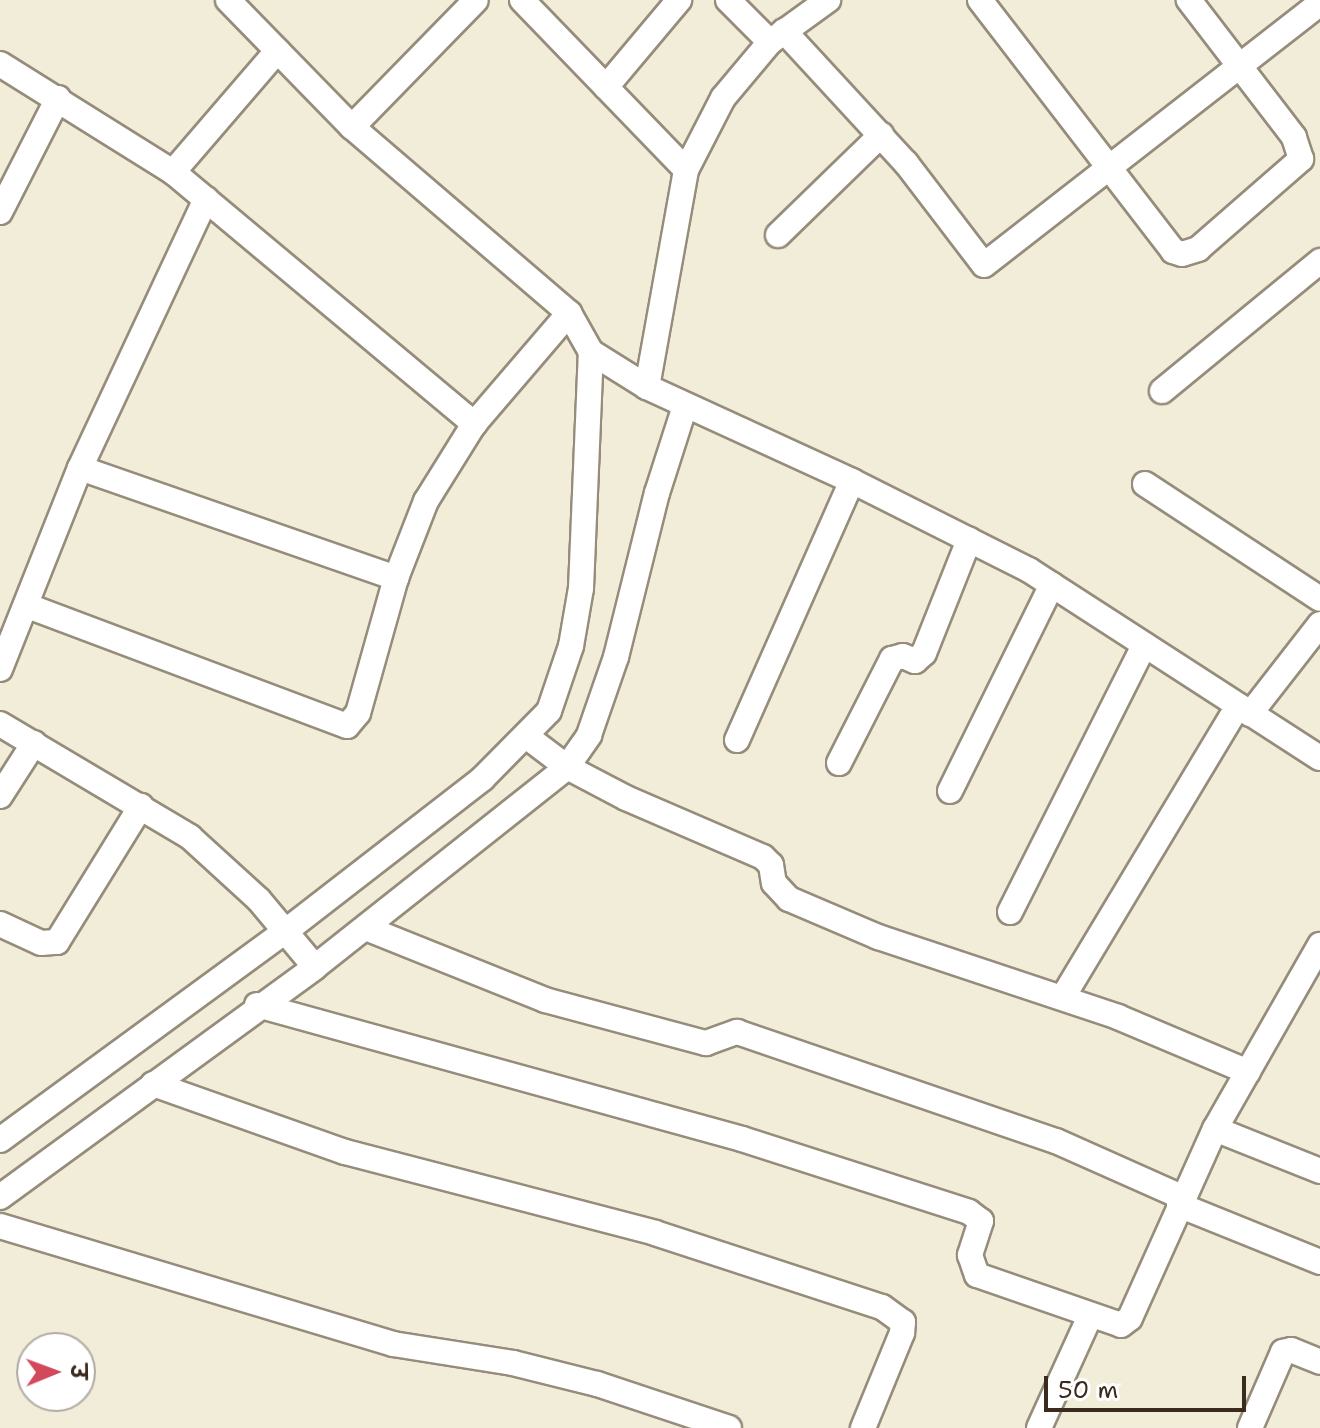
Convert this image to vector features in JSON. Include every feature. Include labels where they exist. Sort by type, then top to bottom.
[{"type":"street","points":[[228,0],[352,127],[569,313],[591,352],[647,387],[852,481],[1052,585],[1320,758]]},
{"type":"street","points":[[352,127],[476,0]]},
{"type":"street","points":[[522,0],[686,170]]},
{"type":"street","points":[[606,87],[679,0]]},
{"type":"street","points":[[728,0],[777,36],[881,135],[984,265],[1320,3]]},
{"type":"street","points":[[647,387],[686,170],[723,98],[777,36],[828,0]]},
{"type":"street","points":[[980,0],[1173,251],[1198,249],[1301,159],[1294,137],[1189,0]]},
{"type":"street","points":[[173,172],[277,51]]},
{"type":"street","points":[[0,64],[173,172],[474,424]]},
{"type":"street","points":[[0,212],[58,98]]},
{"type":"street","points":[[778,235],[881,135]]},
{"type":"street","points":[[0,669],[28,606],[80,468],[206,199]]},
{"type":"street","points":[[1162,391],[1320,261]]},
{"type":"street","points":[[28,606],[347,726],[358,713],[396,578],[426,501],[474,424],[569,313]]},
{"type":"street","points":[[0,1140],[286,931],[482,779],[549,711],[571,646],[581,588],[591,352]]},
{"type":"street","points":[[0,1197],[257,1005],[315,967],[567,767],[589,735],[616,657],[657,493],[685,406]]},
{"type":"street","points":[[80,468],[396,578]]},
{"type":"street","points":[[737,740],[852,481]]},
{"type":"street","points":[[1145,484],[1320,599]]},
{"type":"street","points":[[839,763],[892,659],[903,656],[915,661],[924,653],[969,540]]},
{"type":"street","points":[[950,791],[1052,585]]},
{"type":"street","points":[[1063,997],[1244,710],[1320,624]]},
{"type":"street","points":[[1010,912],[1144,645]]},
{"type":"street","points":[[0,724],[190,837],[264,906],[315,967]]},
{"type":"street","points":[[526,736],[567,767],[763,857],[771,865],[779,891],[789,899],[878,937],[1063,997],[1248,1072]]},
{"type":"street","points":[[0,796],[34,743]]},
{"type":"street","points":[[0,924],[41,943],[57,942],[141,806]]},
{"type":"street","points":[[366,928],[545,1000],[706,1043],[730,1031],[1056,1141],[1180,1201],[1320,1262]]},
{"type":"street","points":[[257,1005],[727,1134],[969,1212],[981,1221],[970,1255],[977,1275],[1090,1316],[1126,1324],[1215,1129],[1320,945]]},
{"type":"street","points":[[153,1084],[345,1152],[655,1233],[882,1307],[903,1322],[902,1333],[868,1427]]},
{"type":"street","points":[[1215,1129],[1320,1171]]},
{"type":"street","points":[[0,1226],[337,1329],[597,1384],[729,1428]]},
{"type":"street","points":[[1039,1428],[1090,1316]]},
{"type":"street","points":[[1250,1428],[1283,1352],[1291,1350],[1320,1362]]}]
